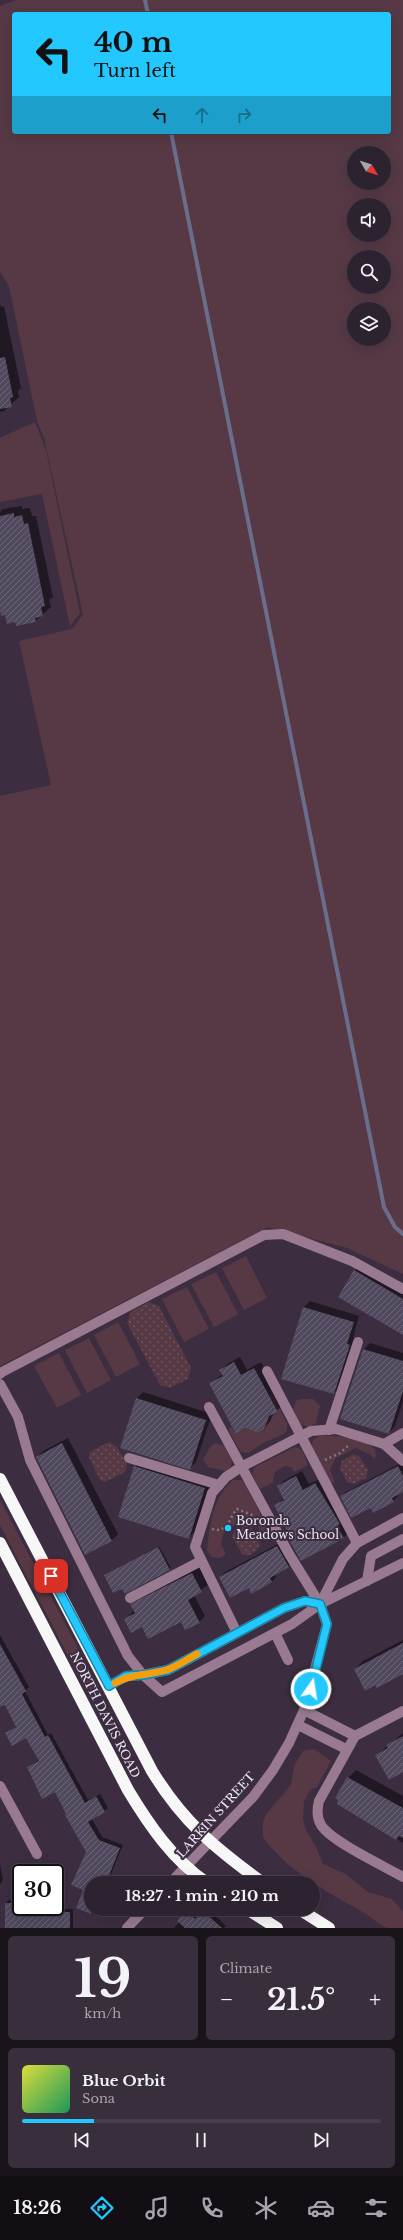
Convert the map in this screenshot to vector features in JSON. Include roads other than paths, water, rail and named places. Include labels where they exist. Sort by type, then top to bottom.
[{"type":"highway","name":"NORTH DAVIS ROAD","points":[[0,1479],[152,1771],[169,1798],[189,1822],[210,1843],[254,1876]]},
{"type":"highway","name":"NORTH DAVIS ROAD","points":[[0,1542],[128,1790],[154,1830],[187,1866],[199,1876]]},
{"type":"highway","points":[[258,1916],[277,1928]]},
{"type":"highway","points":[[310,1916],[329,1928]]},
{"type":"street","points":[[0,1374],[264,1235],[283,1234],[346,1258],[403,1289]]},
{"type":"street","points":[[329,1430],[358,1342]]},
{"type":"street","points":[[267,1371],[357,1543]]},
{"type":"street","points":[[0,1384],[18,1418],[30,1460],[128,1656],[143,1675],[162,1692],[275,1633],[320,1604],[403,1563]]},
{"type":"street","name":"LARKIN STREET","points":[[177,1876],[210,1843],[263,1784],[289,1744],[304,1710],[327,1624],[320,1604],[267,1514],[208,1407]]},
{"type":"street","points":[[238,1633],[195,1547],[212,1493],[226,1476],[241,1466],[311,1430],[336,1429],[384,1444],[403,1461]]},
{"type":"street","points":[[384,1444],[403,1433]]},
{"type":"street","points":[[129,1458],[219,1485]]},
{"type":"street","points":[[320,1604],[343,1559],[357,1543],[403,1518]]},
{"type":"street","points":[[368,1581],[371,1556],[403,1539]]},
{"type":"street","points":[[130,1598],[201,1561]]},
{"type":"street","points":[[109,1686],[126,1676],[143,1675],[168,1670],[284,1608],[305,1601],[320,1604]]},
{"type":"street","points":[[275,1633],[288,1660]]},
{"type":"street","points":[[304,1710],[355,1736]]},
{"type":"street","points":[[403,1711],[355,1736],[346,1749],[319,1801],[318,1817],[321,1825],[332,1835],[403,1877]]},
{"type":"street","points":[[298,1725],[346,1749]]},
{"type":"street","points":[[0,1786],[3,1800],[36,1854]]},
{"type":"street","points":[[127,1928],[138,1916]]},
{"type":"waterway","points":[[145,0],[148,12]]},
{"type":"waterway","points":[[171,134],[384,1207],[395,1227],[403,1234]]},
{"type":"place","name":"Boronda Meadows School","points":[[228,1528]]}]
